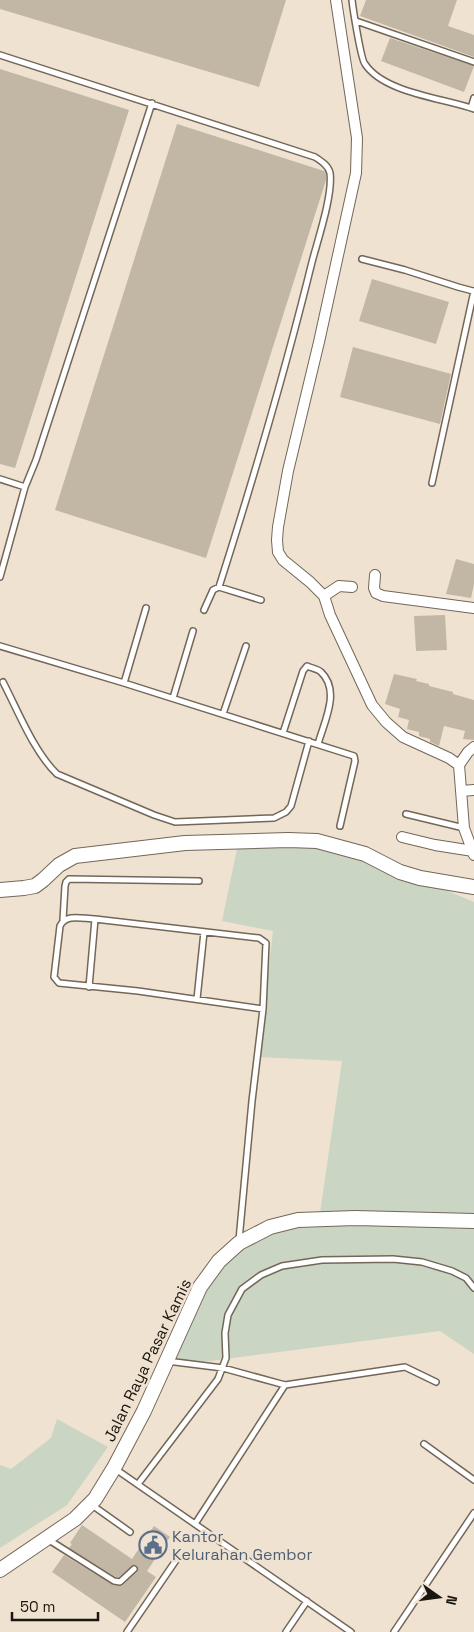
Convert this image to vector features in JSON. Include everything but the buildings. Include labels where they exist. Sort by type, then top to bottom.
[{"type":"main road","points":[[0,890],[35,886],[58,865],[75,856],[185,843],[288,840],[317,841],[341,847],[365,854],[400,872],[420,878],[474,887]]},
{"type":"main road","name":"Jalan Raya Pasar Kamis","points":[[0,1570],[75,1519],[95,1498],[114,1468],[144,1411],[200,1286],[219,1261],[239,1243],[270,1227],[298,1220],[355,1218],[474,1221]]},
{"type":"street","points":[[336,0],[357,138],[356,172],[319,342],[288,471],[278,527],[278,552],[284,560],[324,596],[330,615],[372,704],[386,722],[403,737],[450,758],[459,765]]},
{"type":"street","points":[[375,575],[374,588],[376,594],[474,608]]},
{"type":"street","points":[[324,596],[339,586],[352,587]]},
{"type":"street","points":[[473,853],[464,828],[459,765],[474,747]]},
{"type":"street","points":[[461,791],[474,790]]},
{"type":"street","points":[[402,837],[473,853]]},
{"type":"lane","points":[[352,0],[364,64],[383,82],[406,91],[472,108],[474,98]]},
{"type":"lane","points":[[356,21],[474,62]]},
{"type":"lane","points":[[0,55],[315,156],[329,170],[329,194],[307,282],[260,457],[219,587]]},
{"type":"lane","points":[[0,576],[25,487],[39,451],[152,103]]},
{"type":"lane","points":[[362,260],[419,274],[458,288],[473,291],[432,483]]},
{"type":"lane","points":[[0,479],[25,487]]},
{"type":"lane","points":[[204,610],[213,590],[219,587],[261,600]]},
{"type":"lane","points":[[124,683],[146,608]]},
{"type":"lane","points":[[173,698],[193,631]]},
{"type":"lane","points":[[0,646],[173,698],[354,756],[356,761],[340,826]]},
{"type":"lane","points":[[223,714],[246,646]]},
{"type":"lane","points":[[283,733],[303,671],[307,666],[320,671],[328,682],[331,697],[318,744]]},
{"type":"lane","points":[[3,682],[40,753],[57,774],[175,822],[274,818],[286,812],[291,806],[309,742]]},
{"type":"lane","points":[[406,814],[464,828]]},
{"type":"lane","points":[[199,881],[69,879],[65,886],[63,920],[60,926],[54,977],[56,981],[62,984],[138,991],[263,1010]]},
{"type":"lane","points":[[63,920],[68,918],[95,919],[259,938],[266,943],[263,1010],[252,1101],[239,1243]]},
{"type":"lane","points":[[89,987],[95,919]]},
{"type":"lane","points":[[197,999],[204,932]]},
{"type":"lane","points":[[138,1484],[218,1379],[226,1358],[225,1333],[228,1315],[242,1289],[261,1275],[282,1266],[322,1260],[393,1259],[422,1262],[452,1271],[466,1278],[474,1288]]},
{"type":"lane","points":[[166,1361],[223,1368],[286,1385],[405,1367],[436,1382]]},
{"type":"lane","points":[[195,1524],[286,1385]]},
{"type":"lane","points":[[424,1444],[474,1480]]},
{"type":"lane","points":[[114,1468],[351,1632]]},
{"type":"lane","points":[[90,1504],[130,1532]]},
{"type":"lane","points":[[394,1632],[474,1512]]},
{"type":"lane","points":[[48,1538],[114,1582],[120,1582],[134,1569]]},
{"type":"lane","points":[[127,1632],[181,1553]]},
{"type":"lane","points":[[286,1632],[307,1601]]},
{"type":"green space","points":[[302,841],[369,858],[474,902],[474,1354],[440,1331],[164,1367],[239,1231],[318,1227],[342,1061],[259,1057],[273,931],[222,921],[238,844]]},
{"type":"green space","points":[[57,1419],[108,1447],[67,1505],[0,1548],[0,1465],[11,1469],[51,1438]]},
{"type":"place","name":"Kantor Kelurahan Gembor","points":[[153,1545]]}]
